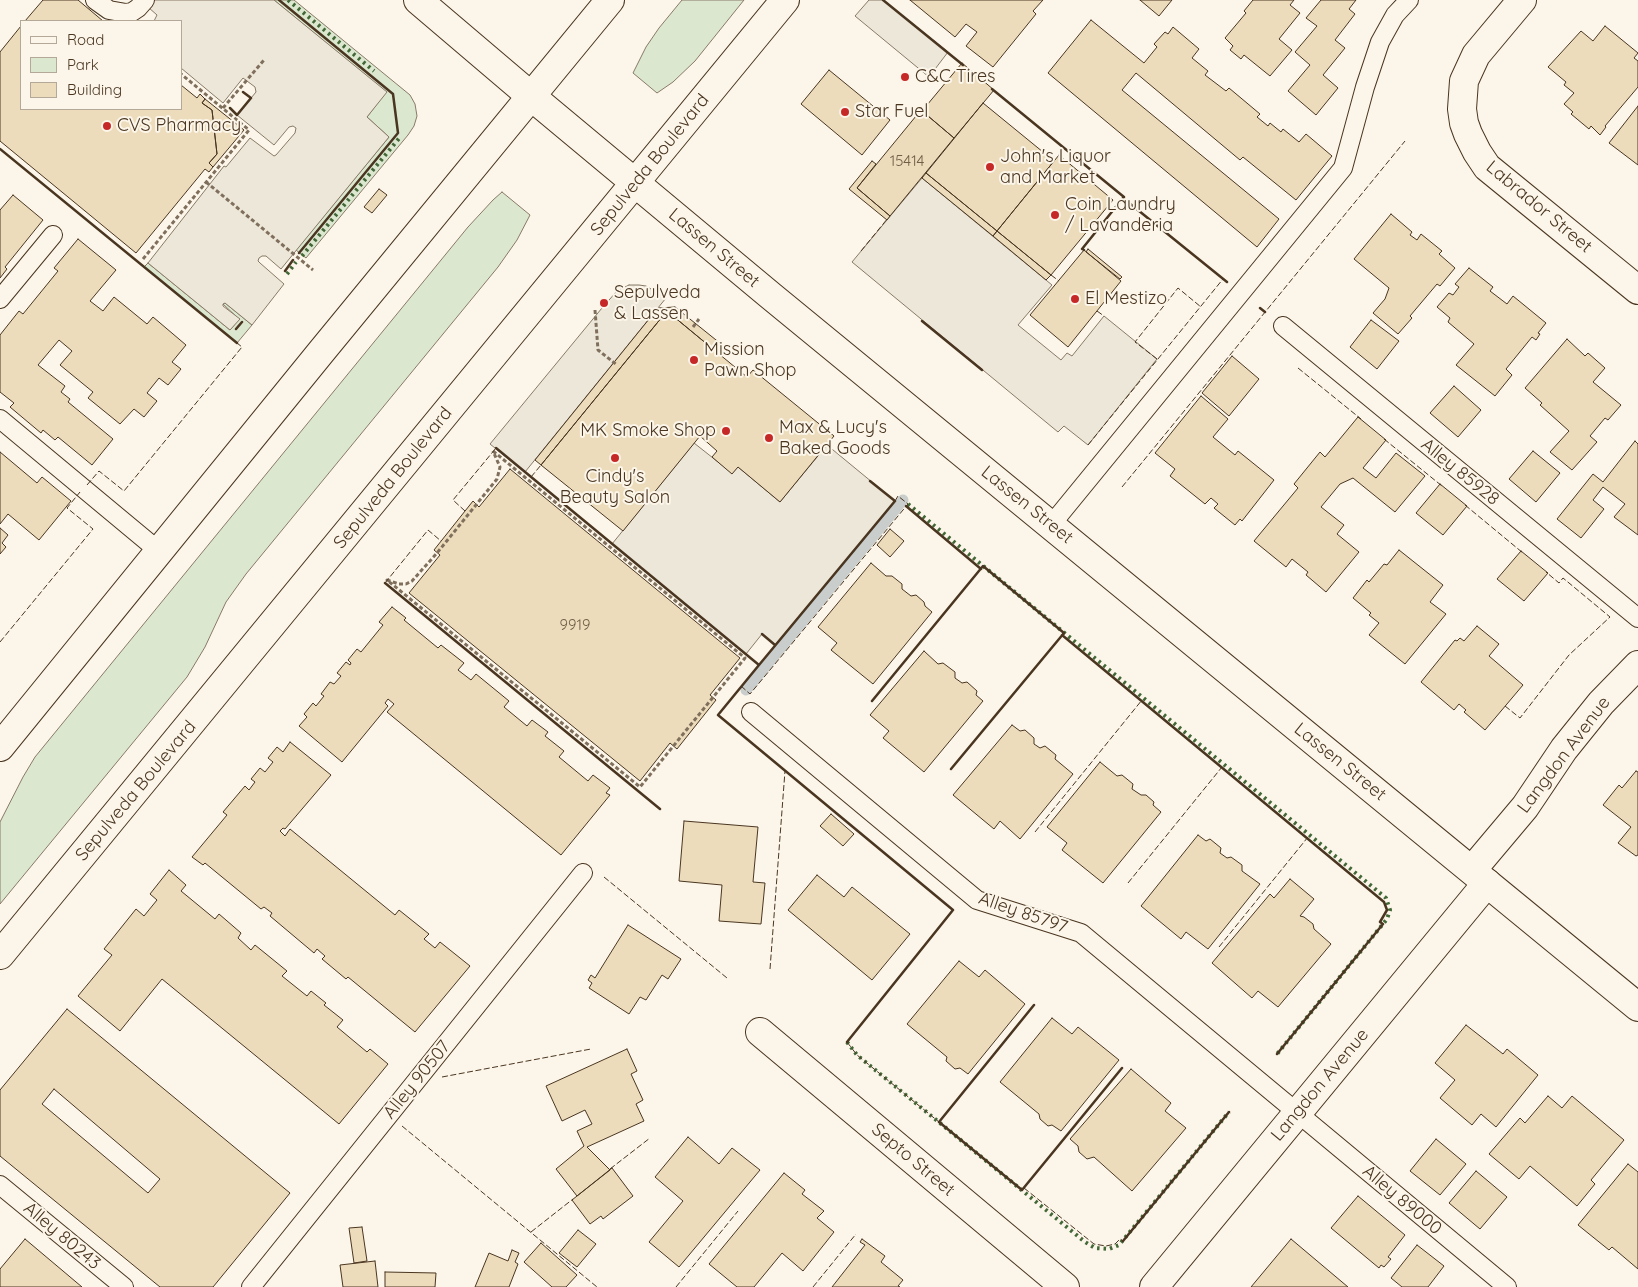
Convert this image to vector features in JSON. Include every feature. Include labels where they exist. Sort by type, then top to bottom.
[{"type":"main road","name":"Lassen Street","points":[[418,0],[635,183],[1638,1007]]},
{"type":"main road","points":[[0,747],[610,0]]},
{"type":"main road","name":"Sepulveda Boulevard","points":[[0,955],[785,0]]},
{"type":"main road","name":"Labrador Street","points":[[1522,0],[1476,56],[1464,81],[1462,109],[1468,134],[1487,167],[1638,290]]},
{"type":"main road","name":"Langdon Avenue","points":[[1154,1287],[1296,1113],[1480,877],[1564,749],[1601,703],[1638,665]]},
{"type":"main road","name":"Septo Street","points":[[760,1032],[1065,1287]]},
{"type":"lane","points":[[95,0],[109,10],[126,13],[138,8],[145,0]]},
{"type":"lane","points":[[1051,525],[1343,168],[1365,87],[1380,42],[1394,15],[1409,0]]},
{"type":"lane","points":[[0,298],[53,234]]},
{"type":"lane","name":"Alley 85928","points":[[1283,326],[1638,618]]},
{"type":"lane","points":[[0,419],[160,552]]},
{"type":"lane","name":"Alley 85797","points":[[751,712],[977,900],[1081,933],[1296,1113]]},
{"type":"lane","name":"Alley 90507","points":[[250,1287],[583,873]]},
{"type":"lane","name":"Alley 89000","points":[[1296,1113],[1507,1287]]},
{"type":"lane","name":"Alley 80243","points":[[0,1185],[124,1287]]},
{"type":"path","points":[[223,108],[264,60]]},
{"type":"path","points":[[143,260],[249,130],[182,75]]},
{"type":"path","points":[[206,182],[313,270]]},
{"type":"path","points":[[595,310],[598,350],[617,365]]},
{"type":"path","points":[[693,327],[699,319]]},
{"type":"path","points":[[493,451],[745,658],[713,698],[640,787],[387,580],[406,584],[416,578],[497,479],[500,467],[493,451]]},
{"type":"green space","points":[[274,0],[294,0],[410,95],[415,104],[417,116],[414,126],[408,135],[306,258],[296,250],[389,137],[367,117],[386,92]]},
{"type":"green space","points":[[682,0],[744,0],[695,61],[673,82],[657,93],[633,73],[646,47]]},
{"type":"green space","points":[[502,192],[530,215],[517,240],[498,267],[246,574],[226,602],[205,647],[187,677],[0,904],[0,822],[35,757],[468,227]]},
{"type":"green space","points":[[148,263],[230,330],[239,319],[223,304],[225,303],[252,325],[237,343],[144,267]]},
{"type":"shaded area","points":[[140,0],[274,0],[387,92],[367,117],[389,137],[281,269],[266,256],[259,258],[258,261],[284,284],[252,325],[225,303],[223,306],[240,319],[230,330],[148,263],[224,166],[226,167],[250,138],[274,156],[295,133],[296,128],[293,126],[289,127],[274,145],[237,115],[256,92],[255,87],[243,78],[223,103],[182,69],[182,20],[154,20],[157,15]]},
{"type":"shaded area","points":[[869,0],[883,0],[948,52],[929,77],[855,16]]},
{"type":"shaded area","points":[[922,178],[1052,285],[1018,325],[1061,360],[1067,353],[1072,356],[1104,316],[1157,359],[1088,445],[1064,426],[1058,432],[852,262]]},
{"type":"shaded area","points":[[629,285],[646,286],[666,298],[525,472],[490,444],[602,308],[617,291]]},
{"type":"shaded area","points":[[694,443],[732,473],[738,467],[780,502],[827,445],[895,501],[775,645],[762,634],[746,654],[612,544]]},
{"type":"building","points":[[43,0],[78,0],[102,20],[26,20]]},
{"type":"building","points":[[910,0],[1043,0],[1033,11],[1036,14],[993,67],[966,46],[977,32],[966,24],[955,37]]},
{"type":"building","points":[[1140,0],[1172,0],[1159,16]]},
{"type":"building","points":[[1253,0],[1294,0],[1290,5],[1300,13],[1279,39],[1292,50],[1270,76],[1244,55],[1241,59],[1230,50],[1233,46],[1225,38],[1246,13],[1244,11]]},
{"type":"building","points":[[1321,0],[1356,0],[1349,9],[1355,14],[1335,40],[1345,48],[1323,75],[1338,88],[1316,115],[1288,91],[1310,65],[1295,52],[1317,26],[1306,18]]},
{"type":"building","points":[[1091,20],[1144,63],[1157,47],[1154,44],[1165,32],[1168,34],[1173,27],[1199,49],[1192,58],[1208,71],[1205,75],[1226,91],[1229,88],[1260,114],[1257,117],[1268,126],[1270,123],[1281,132],[1283,129],[1299,142],[1306,134],[1332,156],[1296,200],[1243,157],[1240,160],[1136,73],[1122,90],[1279,219],[1257,247],[1048,73]]},
{"type":"building","points":[[1605,26],[1638,53],[1634,58],[1638,61],[1638,87],[1605,126],[1600,135],[1591,126],[1589,129],[1571,114],[1573,112],[1564,104],[1574,93],[1564,85],[1566,82],[1548,67],[1581,31],[1593,41]]},
{"type":"building","name":"CVS Pharmacy","points":[[20,27],[20,110],[182,110],[182,86],[197,98],[200,94],[205,99],[202,103],[212,110],[217,154],[209,163],[213,167],[209,172],[205,169],[136,253],[0,141],[0,52]]},
{"type":"building","points":[[962,63],[994,90],[954,138],[922,111]]},
{"type":"building","name":"Star Fuel","points":[[829,70],[890,120],[862,155],[801,104]]},
{"type":"building","points":[[205,99],[244,130],[213,167],[209,163],[217,154],[212,110],[202,103]]},
{"type":"building","name":"John's Liquor and Market","points":[[983,103],[1054,161],[997,231],[926,173]]},
{"type":"building","points":[[1638,106],[1638,165],[1609,143]]},
{"type":"building","points":[[921,110],[954,138],[890,216],[857,188]]},
{"type":"building","name":"Coin Laundry / Lavanderia","points":[[1059,155],[1113,200],[1051,275],[997,231]]},
{"type":"building","points":[[872,161],[876,164],[857,188],[890,216],[887,220],[849,189]]},
{"type":"building","points":[[926,173],[997,231],[993,236],[922,178]]},
{"type":"building","points":[[379,189],[387,195],[372,213],[364,207]]},
{"type":"building","points":[[13,195],[43,220],[5,267],[7,269],[0,278],[0,210]]},
{"type":"building","points":[[1391,214],[1412,232],[1410,235],[1417,240],[1421,234],[1442,251],[1439,254],[1455,268],[1440,286],[1437,284],[1410,316],[1412,318],[1398,334],[1373,313],[1385,299],[1389,288],[1354,259]]},
{"type":"building","points":[[997,231],[1051,275],[1046,280],[993,236]]},
{"type":"building","points":[[78,239],[116,270],[90,301],[103,311],[114,297],[147,324],[153,317],[186,345],[172,362],[181,369],[168,385],[159,378],[147,393],[157,401],[144,417],[134,409],[120,424],[88,398],[93,392],[60,365],[72,351],[59,340],[38,365],[65,386],[61,392],[70,399],[68,402],[113,439],[92,465],[58,437],[55,440],[43,430],[41,433],[10,407],[14,403],[0,392],[0,335],[19,311],[23,314],[58,271],[54,268]]},
{"type":"building","points":[[1088,249],[1122,277],[1120,279],[1086,252]]},
{"type":"building","name":"El Mestizo","points":[[1084,250],[1121,281],[1068,347],[1030,315]]},
{"type":"building","points":[[1469,268],[1493,287],[1490,291],[1507,304],[1513,296],[1546,323],[1538,333],[1540,334],[1536,340],[1532,337],[1506,369],[1512,375],[1495,396],[1456,365],[1474,344],[1448,322],[1450,318],[1437,307],[1449,293],[1453,295],[1459,287],[1455,284]]},
{"type":"building","points":[[675,307],[726,348],[720,355],[673,316],[662,317],[541,465],[535,460],[658,308]]},
{"type":"building","points":[[673,316],[747,377],[753,370],[834,436],[780,502],[738,467],[732,474],[712,457],[717,451],[700,436],[623,531],[541,465],[662,317]]},
{"type":"building","points":[[1371,320],[1399,341],[1377,369],[1350,347]]},
{"type":"building","points":[[1567,339],[1585,356],[1588,353],[1605,368],[1593,382],[1621,405],[1608,420],[1605,418],[1590,436],[1597,442],[1572,470],[1550,452],[1569,431],[1540,405],[1542,403],[1525,388]]},
{"type":"building","points":[[1232,356],[1259,379],[1229,416],[1202,393]]},
{"type":"building","points":[[1454,386],[1481,410],[1458,437],[1430,413]]},
{"type":"building","points":[[1201,396],[1228,419],[1213,437],[1235,455],[1238,451],[1274,480],[1242,521],[1240,519],[1235,525],[1214,508],[1218,504],[1211,498],[1205,504],[1170,476],[1175,469],[1155,453]]},
{"type":"building","points":[[1358,417],[1386,440],[1363,468],[1376,478],[1396,453],[1425,476],[1395,512],[1353,478],[1340,484],[1321,507],[1344,525],[1337,534],[1359,552],[1326,592],[1306,575],[1308,572],[1292,559],[1286,567],[1254,541],[1298,488],[1294,484],[1320,452],[1325,457]]},
{"type":"building","points":[[1635,441],[1638,444],[1638,535],[1614,517],[1625,504],[1603,487],[1593,500],[1604,509],[1581,538],[1557,519],[1593,474],[1603,482]]},
{"type":"building","points":[[1533,451],[1560,473],[1536,502],[1509,479]]},
{"type":"building","points":[[0,452],[37,483],[42,477],[71,501],[39,540],[8,514],[0,524]]},
{"type":"building","points":[[510,469],[740,658],[710,695],[716,700],[677,749],[670,743],[640,781],[409,593],[440,555],[434,550],[473,501],[479,507]]},
{"type":"building","points":[[1440,484],[1467,506],[1443,535],[1416,513]]},
{"type":"building","points":[[0,528],[8,535],[2,543],[6,547],[0,554]]},
{"type":"building","points":[[890,529],[904,541],[890,557],[877,545]]},
{"type":"building","points":[[1399,550],[1443,585],[1430,602],[1446,614],[1405,664],[1369,635],[1379,623],[1369,615],[1371,613],[1353,598],[1367,580],[1369,582],[1384,564],[1387,565]]},
{"type":"building","points":[[1521,551],[1548,573],[1524,601],[1497,579]]},
{"type":"building","points":[[871,563],[886,576],[892,576],[902,584],[902,589],[911,596],[916,595],[932,612],[873,684],[831,650],[837,643],[818,627]]},
{"type":"building","points":[[392,607],[406,618],[404,620],[438,648],[441,645],[464,663],[458,670],[471,680],[476,674],[509,701],[504,707],[527,726],[532,720],[548,732],[545,736],[564,751],[559,757],[588,781],[593,775],[610,788],[606,793],[610,795],[561,855],[387,712],[394,704],[388,699],[385,703],[388,706],[342,762],[299,726],[307,717],[304,714],[313,703],[316,706],[324,696],[321,694],[330,682],[334,684],[341,676],[337,673],[346,662],[350,665],[351,663],[348,660],[357,649],[361,652],[383,625],[379,622]]},
{"type":"building","points":[[1477,626],[1499,644],[1489,656],[1523,685],[1485,730],[1464,712],[1466,710],[1459,704],[1454,710],[1421,682],[1455,640],[1457,641],[1460,638],[1464,641]]},
{"type":"building","points":[[924,651],[938,664],[943,663],[955,672],[955,678],[962,683],[967,682],[977,691],[976,695],[983,701],[924,772],[883,738],[889,731],[870,715]]},
{"type":"building","points":[[1012,725],[1020,731],[1025,730],[1034,738],[1034,744],[1040,748],[1045,746],[1056,755],[1055,759],[1073,774],[1020,839],[1000,821],[994,829],[953,795]]},
{"type":"building","points":[[290,742],[331,775],[285,829],[283,828],[280,831],[285,836],[290,829],[395,915],[399,910],[429,934],[424,939],[435,948],[440,942],[470,966],[415,1032],[348,977],[346,979],[322,959],[325,956],[317,949],[314,953],[270,916],[272,913],[264,907],[261,909],[205,863],[203,865],[192,857],[227,815],[223,812],[245,786],[249,790],[255,782],[251,779],[260,768],[265,772],[273,762],[268,758],[277,747],[283,752]]},
{"type":"building","points":[[1100,762],[1117,776],[1122,775],[1133,784],[1132,789],[1141,795],[1146,795],[1161,812],[1103,883],[1062,850],[1067,843],[1047,827]]},
{"type":"building","points":[[1636,771],[1638,772],[1638,855],[1636,856],[1618,843],[1631,827],[1603,805],[1619,785],[1622,788]]},
{"type":"building","points":[[831,814],[854,834],[843,846],[820,826]]},
{"type":"building","points":[[684,821],[758,827],[753,882],[765,883],[761,924],[719,921],[722,885],[679,881]]},
{"type":"building","points":[[1198,835],[1206,841],[1210,839],[1221,848],[1220,853],[1227,858],[1231,857],[1242,865],[1242,871],[1260,884],[1208,949],[1186,932],[1181,939],[1141,906]]},
{"type":"building","points":[[169,870],[186,885],[181,891],[215,919],[219,914],[241,933],[238,938],[251,950],[255,945],[287,971],[282,976],[307,996],[311,991],[326,1003],[324,1005],[343,1020],[337,1027],[367,1052],[370,1049],[388,1064],[339,1124],[162,979],[120,1031],[78,996],[112,955],[104,949],[136,909],[144,916],[157,900],[150,894]]},
{"type":"building","points":[[817,875],[844,897],[852,887],[910,934],[872,980],[788,910]]},
{"type":"building","points":[[1290,879],[1314,899],[1300,916],[1313,924],[1314,929],[1331,944],[1278,1007],[1258,991],[1252,998],[1212,963],[1270,894],[1274,898]]},
{"type":"building","points":[[628,925],[681,959],[668,979],[662,975],[646,1000],[640,997],[629,1014],[589,988],[592,983],[588,980],[591,975],[595,978]]},
{"type":"building","points":[[959,961],[979,977],[985,970],[1025,1004],[968,1074],[960,1068],[955,1069],[946,1061],[947,1057],[907,1024]]},
{"type":"building","points":[[67,1009],[290,1193],[213,1287],[160,1287],[0,1156],[0,1090]],"holes":[[[54,1089],[160,1179],[148,1193],[42,1104]]]},
{"type":"building","points":[[1052,1018],[1072,1034],[1078,1027],[1119,1060],[1061,1131],[1052,1125],[1048,1126],[1040,1119],[1039,1114],[1000,1082]]},
{"type":"building","points":[[1466,1025],[1503,1054],[1507,1049],[1538,1075],[1496,1127],[1481,1114],[1472,1125],[1440,1098],[1455,1080],[1435,1063]]},
{"type":"building","points":[[627,1049],[637,1071],[631,1074],[643,1100],[636,1104],[644,1121],[587,1147],[610,1170],[577,1196],[556,1169],[584,1146],[577,1131],[592,1124],[585,1110],[562,1121],[546,1086]]},
{"type":"building","points":[[1131,1069],[1171,1103],[1165,1111],[1186,1128],[1132,1191],[1094,1157],[1087,1159],[1079,1152],[1078,1146],[1070,1139]]},
{"type":"building","points":[[1548,1096],[1562,1108],[1572,1096],[1624,1140],[1591,1180],[1595,1184],[1577,1206],[1530,1166],[1519,1179],[1489,1154],[1520,1118],[1525,1123]]},
{"type":"building","points":[[688,1137],[719,1164],[732,1148],[760,1170],[679,1267],[649,1242],[683,1201],[655,1177]]},
{"type":"building","points":[[1436,1139],[1466,1164],[1440,1195],[1410,1171]]},
{"type":"building","points":[[1628,1164],[1638,1172],[1638,1269],[1612,1247],[1609,1250],[1578,1225]]},
{"type":"building","points":[[612,1168],[633,1196],[603,1219],[601,1216],[590,1224],[572,1200]]},
{"type":"building","points":[[1476,1171],[1507,1197],[1480,1229],[1449,1203]]},
{"type":"building","points":[[784,1173],[805,1190],[802,1194],[824,1211],[817,1218],[834,1232],[803,1271],[782,1253],[754,1287],[737,1287],[709,1264]]},
{"type":"building","points":[[1358,1196],[1405,1235],[1388,1257],[1391,1259],[1384,1267],[1381,1265],[1379,1268],[1331,1228]]},
{"type":"building","points":[[362,1227],[367,1261],[354,1263],[349,1228]]},
{"type":"building","points":[[578,1230],[596,1244],[577,1267],[559,1253]]},
{"type":"building","points":[[25,1239],[82,1287],[0,1287],[0,1269]]},
{"type":"building","points":[[862,1239],[885,1256],[881,1262],[903,1280],[898,1286],[900,1287],[832,1287],[865,1245],[860,1242]]},
{"type":"building","points":[[1291,1239],[1348,1287],[1251,1287]]},
{"type":"building","points":[[541,1243],[577,1275],[566,1287],[552,1287],[524,1262]]},
{"type":"building","points":[[1417,1245],[1444,1266],[1428,1287],[1402,1287],[1391,1278]]},
{"type":"building","points":[[512,1250],[519,1253],[515,1262],[518,1264],[509,1287],[475,1287],[489,1253],[508,1261]]},
{"type":"building","points":[[375,1261],[378,1287],[343,1287],[340,1265]]},
{"type":"building","points":[[385,1272],[436,1273],[435,1287],[385,1287]]},
{"type":"waterway","points":[[746,690],[903,500]]},
{"type":"hedge","points":[[288,0],[374,71]]},
{"type":"hedge","points":[[302,256],[401,136]]},
{"type":"hedge","points":[[287,274],[296,262]]},
{"type":"hedge","points":[[908,504],[1386,898],[1390,910],[1387,919],[1277,1054]]},
{"type":"hedge","points":[[847,1042],[857,1055],[1085,1242],[1095,1248],[1109,1249],[1119,1245],[1229,1112]]},
{"type":"fence","points":[[1122,487],[1405,141]]},
{"type":"fence","points":[[861,251],[888,218]]},
{"type":"fence","points":[[1051,275],[1059,281]]},
{"type":"fence","points":[[1088,445],[1223,279]]},
{"type":"fence","points":[[1157,359],[1135,342],[1178,288],[1201,307]]},
{"type":"fence","points":[[1097,311],[1104,316]]},
{"type":"fence","points":[[87,485],[99,471],[124,491],[242,347],[237,343]]},
{"type":"fence","points":[[1298,368],[1361,419]]},
{"type":"fence","points":[[1384,439],[1442,486]]},
{"type":"fence","points":[[465,511],[453,500],[496,448]]},
{"type":"fence","points":[[531,477],[541,465]]},
{"type":"fence","points":[[0,642],[93,529],[67,508],[80,492]]},
{"type":"fence","points":[[741,686],[750,694],[908,504],[898,496],[895,501]]},
{"type":"fence","points":[[1465,505],[1523,553]]},
{"type":"fence","points":[[385,583],[428,530],[441,541]]},
{"type":"fence","points":[[1505,706],[1520,718],[1569,655],[1610,617],[1563,578],[1559,583],[1546,572]]},
{"type":"fence","points":[[1035,832],[1142,700]]},
{"type":"fence","points":[[1128,883],[1222,767]]},
{"type":"fence","points":[[770,969],[785,771]]},
{"type":"fence","points":[[1219,947],[1308,837]]},
{"type":"fence","points":[[604,877],[727,978]]},
{"type":"fence","points":[[847,1042],[857,1055],[939,1122]]},
{"type":"fence","points":[[442,1077],[591,1049]]},
{"type":"fence","points":[[402,1126],[597,1287]]},
{"type":"fence","points":[[610,1169],[650,1138]]},
{"type":"fence","points":[[1024,1188],[1094,1244],[1106,1246],[1115,1244],[1120,1239],[1123,1241]]},
{"type":"fence","points":[[531,1232],[573,1199]]},
{"type":"fence","points":[[676,1287],[738,1211]]},
{"type":"fence","points":[[813,1287],[856,1234]]},
{"type":"wall","points":[[279,0],[393,94],[398,133],[299,253]]},
{"type":"wall","points":[[883,0],[963,65]]},
{"type":"wall","points":[[992,89],[1227,282]]},
{"type":"wall","points":[[230,108],[237,115],[251,98],[243,92]]},
{"type":"wall","points":[[0,149],[237,343]]},
{"type":"wall","points":[[1084,250],[1082,249],[1123,198]]},
{"type":"wall","points":[[285,271],[293,260]]},
{"type":"wall","points":[[1260,308],[1265,312]]},
{"type":"wall","points":[[922,321],[982,370]]},
{"type":"wall","points":[[236,329],[242,322]]},
{"type":"wall","points":[[496,448],[759,665],[895,501],[870,481]]},
{"type":"wall","points":[[906,506],[981,569]]},
{"type":"wall","points":[[872,701],[983,566],[1064,633],[951,769]]},
{"type":"wall","points":[[385,583],[660,809]]},
{"type":"wall","points":[[762,634],[775,645]]},
{"type":"wall","points":[[1062,635],[1384,902],[1387,910],[1380,922],[1383,924],[1277,1054]]},
{"type":"wall","points":[[759,665],[718,715],[953,910],[847,1042]]},
{"type":"wall","points":[[1034,1005],[939,1122],[1022,1190],[1122,1068]]},
{"type":"wall","points":[[1123,1241],[1229,1112]]},
{"type":"place","name":"C&C Tires","points":[[905,77]]},
{"type":"place","name":"Star Fuel","points":[[845,112]]},
{"type":"place","name":"CVS Pharmacy","points":[[107,126]]},
{"type":"place","name":"John's Liquor and Market","points":[[990,167]]},
{"type":"place","name":"Coin Laundry / Lavanderia","points":[[1055,215]]},
{"type":"place","name":"El Mestizo","points":[[1075,299]]},
{"type":"place","name":"Sepulveda & Lassen","points":[[604,303]]},
{"type":"place","name":"Mission Pawn Shop","points":[[694,360]]},
{"type":"place","name":"MK Smoke Shop","points":[[726,431]]},
{"type":"place","name":"Max & Lucy's Baked Goods","points":[[769,438]]},
{"type":"place","name":"Cindy's Beauty Salon","points":[[615,458]]}]
